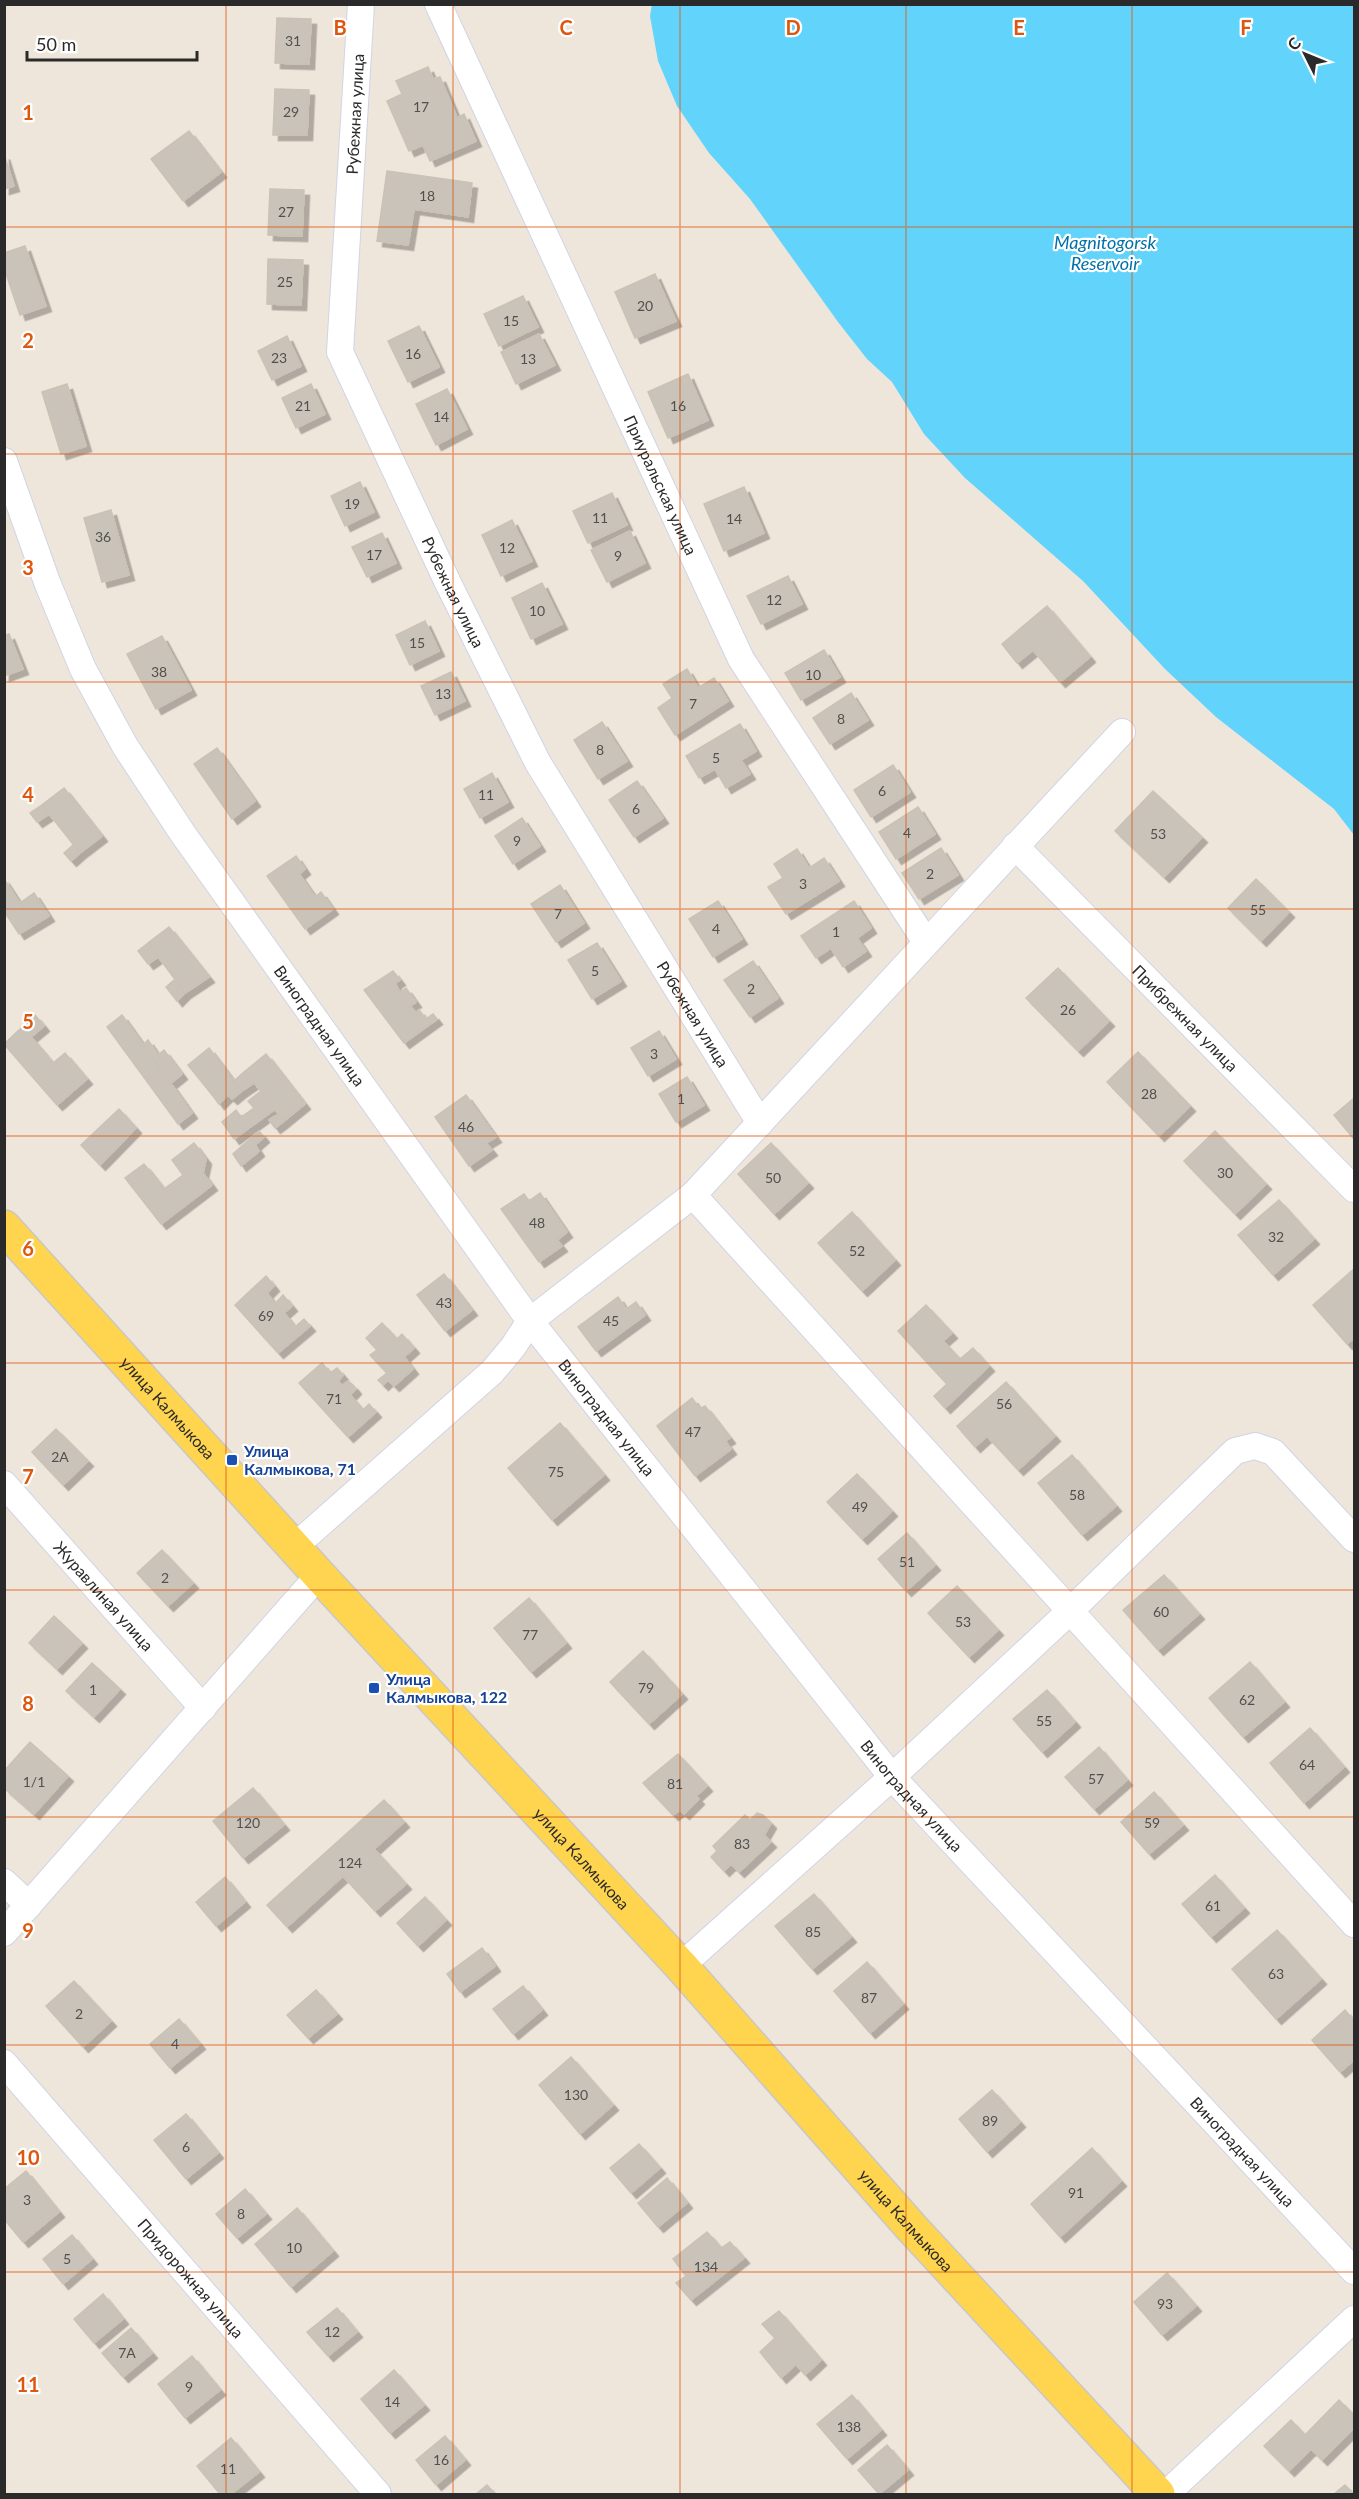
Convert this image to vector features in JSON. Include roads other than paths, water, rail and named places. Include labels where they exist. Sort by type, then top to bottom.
[{"type":"main road","name":"улица Калмыкова","points":[[4,1227],[319,1575],[681,1966],[911,2228],[1158,2494]]},
{"type":"street","name":"Рубежная улица","points":[[361,4],[340,352],[448,583],[538,763],[760,1123]]},
{"type":"street","name":"Приуральская улица","points":[[438,4],[741,659],[926,942]]},
{"type":"street","name":"Виноградная улица","points":[[4,461],[47,582],[83,669],[125,746],[183,834],[530,1321],[892,1778],[1354,2271]]},
{"type":"street","points":[[294,1547],[492,1372],[513,1347],[530,1321],[693,1195],[1122,732]]},
{"type":"street","name":"Прибрежная улица","points":[[1015,846],[1354,1190]]},
{"type":"street","points":[[693,1195],[1354,1924]]},
{"type":"street","points":[[681,1966],[892,1778],[1069,1612],[1209,1473],[1235,1451],[1255,1446],[1273,1452],[1354,1539]]},
{"type":"street","name":"Журавлиная улица","points":[[4,1484],[202,1708]]},
{"type":"street","points":[[4,1933],[319,1575]]},
{"type":"street","points":[[4,1882],[29,1905]]},
{"type":"street","name":"Придорожная улица","points":[[4,2063],[378,2494]]},
{"type":"street","points":[[1166,2494],[1354,2319]]},
{"type":"water","name":"Magnitogorsk Reservoir","points":[[652,4],[1354,5],[1354,835],[1334,809],[1216,717],[1165,669],[1083,581],[965,478],[924,434],[892,382],[867,359],[838,322],[750,199],[709,153],[677,106],[658,61],[650,16]]},
{"type":"place","name":"Улица Калмыкова, 71","points":[[232,1460]]},
{"type":"place","name":"Улица Калмыкова, 122","points":[[374,1688]]}]
